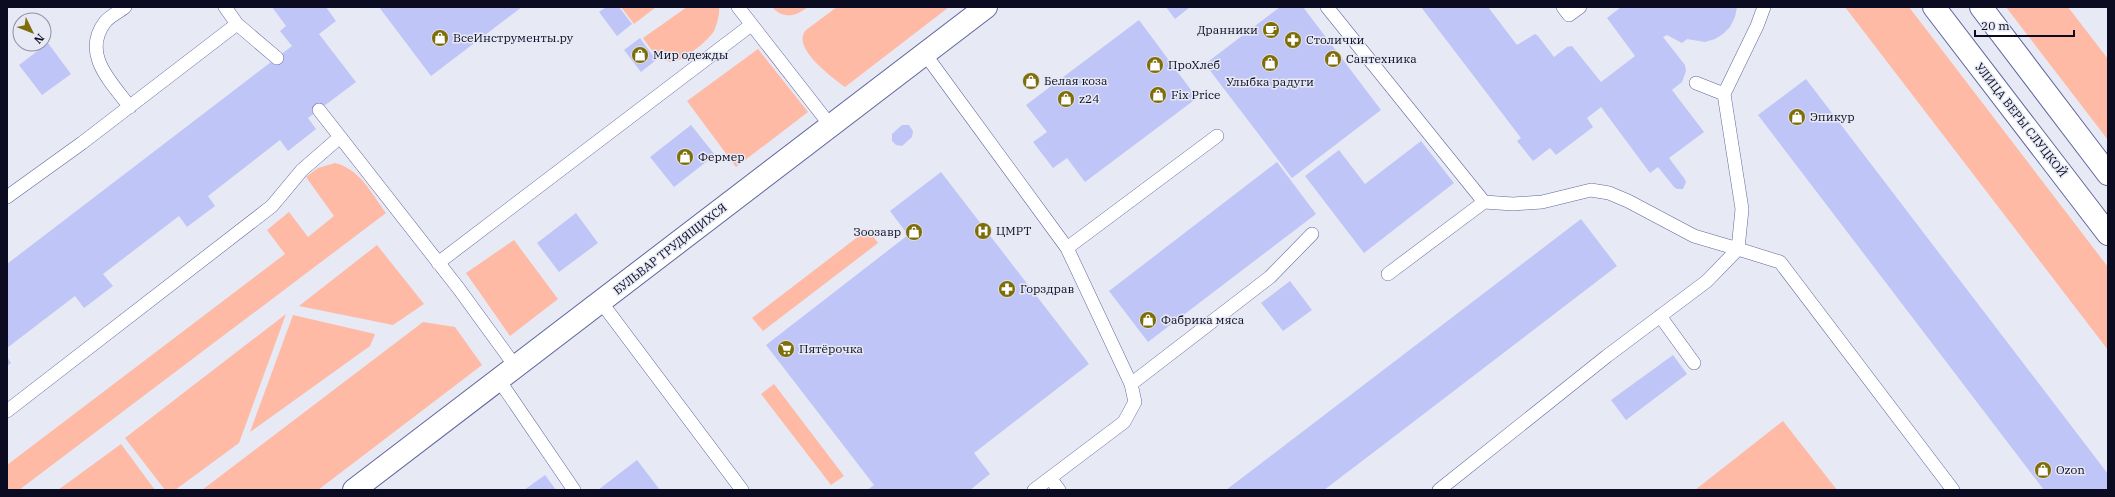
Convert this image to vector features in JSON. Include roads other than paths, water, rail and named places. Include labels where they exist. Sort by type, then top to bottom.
[{"type":"street","name":"БУЛЬВАР ТРУДЯЩИХСЯ","points":[[354,490],[986,7]]},
{"type":"street","name":"УЛИЦА ВЕРЫ СЛУЦКОЙ","points":[[1934,7],[2108,234]]},
{"type":"street","points":[[1981,7],[2108,174]]},
{"type":"lane","points":[[125,7],[106,22],[97,36],[96,52],[102,70],[130,107]]},
{"type":"lane","points":[[225,7],[237,24],[277,58]]},
{"type":"lane","points":[[738,7],[830,125]]},
{"type":"lane","points":[[1327,7],[1484,202]]},
{"type":"lane","points":[[1563,7],[1569,15],[1580,7]]},
{"type":"lane","points":[[1439,490],[1607,356],[1707,281],[1738,249],[1742,209],[1724,94],[1757,26],[1764,7]]},
{"type":"lane","points":[[7,196],[130,107],[237,24]]},
{"type":"lane","points":[[438,263],[751,25]]},
{"type":"lane","points":[[925,54],[1067,248],[1131,384],[1135,402],[1124,422],[1034,490]]},
{"type":"lane","points":[[1696,83],[1724,94]]},
{"type":"lane","points":[[319,110],[438,263],[507,373],[574,490]]},
{"type":"lane","points":[[1067,248],[1217,136]]},
{"type":"lane","points":[[7,411],[272,206],[302,170],[340,137]]},
{"type":"lane","points":[[1388,274],[1484,202],[1542,202],[1591,190],[1609,193],[1628,200],[1694,236],[1780,262],[1953,490]]},
{"type":"lane","points":[[1131,384],[1270,277],[1312,234]]},
{"type":"lane","points":[[601,302],[742,490]]},
{"type":"lane","points":[[1660,316],[1694,363]]},
{"type":"lane","points":[[1050,478],[1059,490]]},
{"type":"place","name":"Дранники","points":[[1271,30]]},
{"type":"place","name":"ВсеИнструменты.ру","points":[[440,38]]},
{"type":"place","name":"Столички","points":[[1293,40]]},
{"type":"place","name":"Мир одежды","points":[[640,55]]},
{"type":"place","name":"Сантехника","points":[[1333,59]]},
{"type":"place","name":"Улыбка радуги","points":[[1270,63]]},
{"type":"place","name":"ПроХлеб","points":[[1155,65]]},
{"type":"place","name":"Белая коза","points":[[1031,81]]},
{"type":"place","name":"Fix Price","points":[[1158,95]]},
{"type":"place","name":"z24","points":[[1066,99]]},
{"type":"place","name":"Эпикур","points":[[1797,117]]},
{"type":"place","name":"Фермер","points":[[685,157]]},
{"type":"place","name":"ЦМРТ","points":[[983,231]]},
{"type":"place","name":"Зоозавр","points":[[914,232]]},
{"type":"place","name":"Горздрав","points":[[1007,289]]},
{"type":"place","name":"Фабрика мяса","points":[[1148,320]]},
{"type":"place","name":"Пятёрочка","points":[[786,349]]},
{"type":"place","name":"Ozon","points":[[2043,470]]}]
